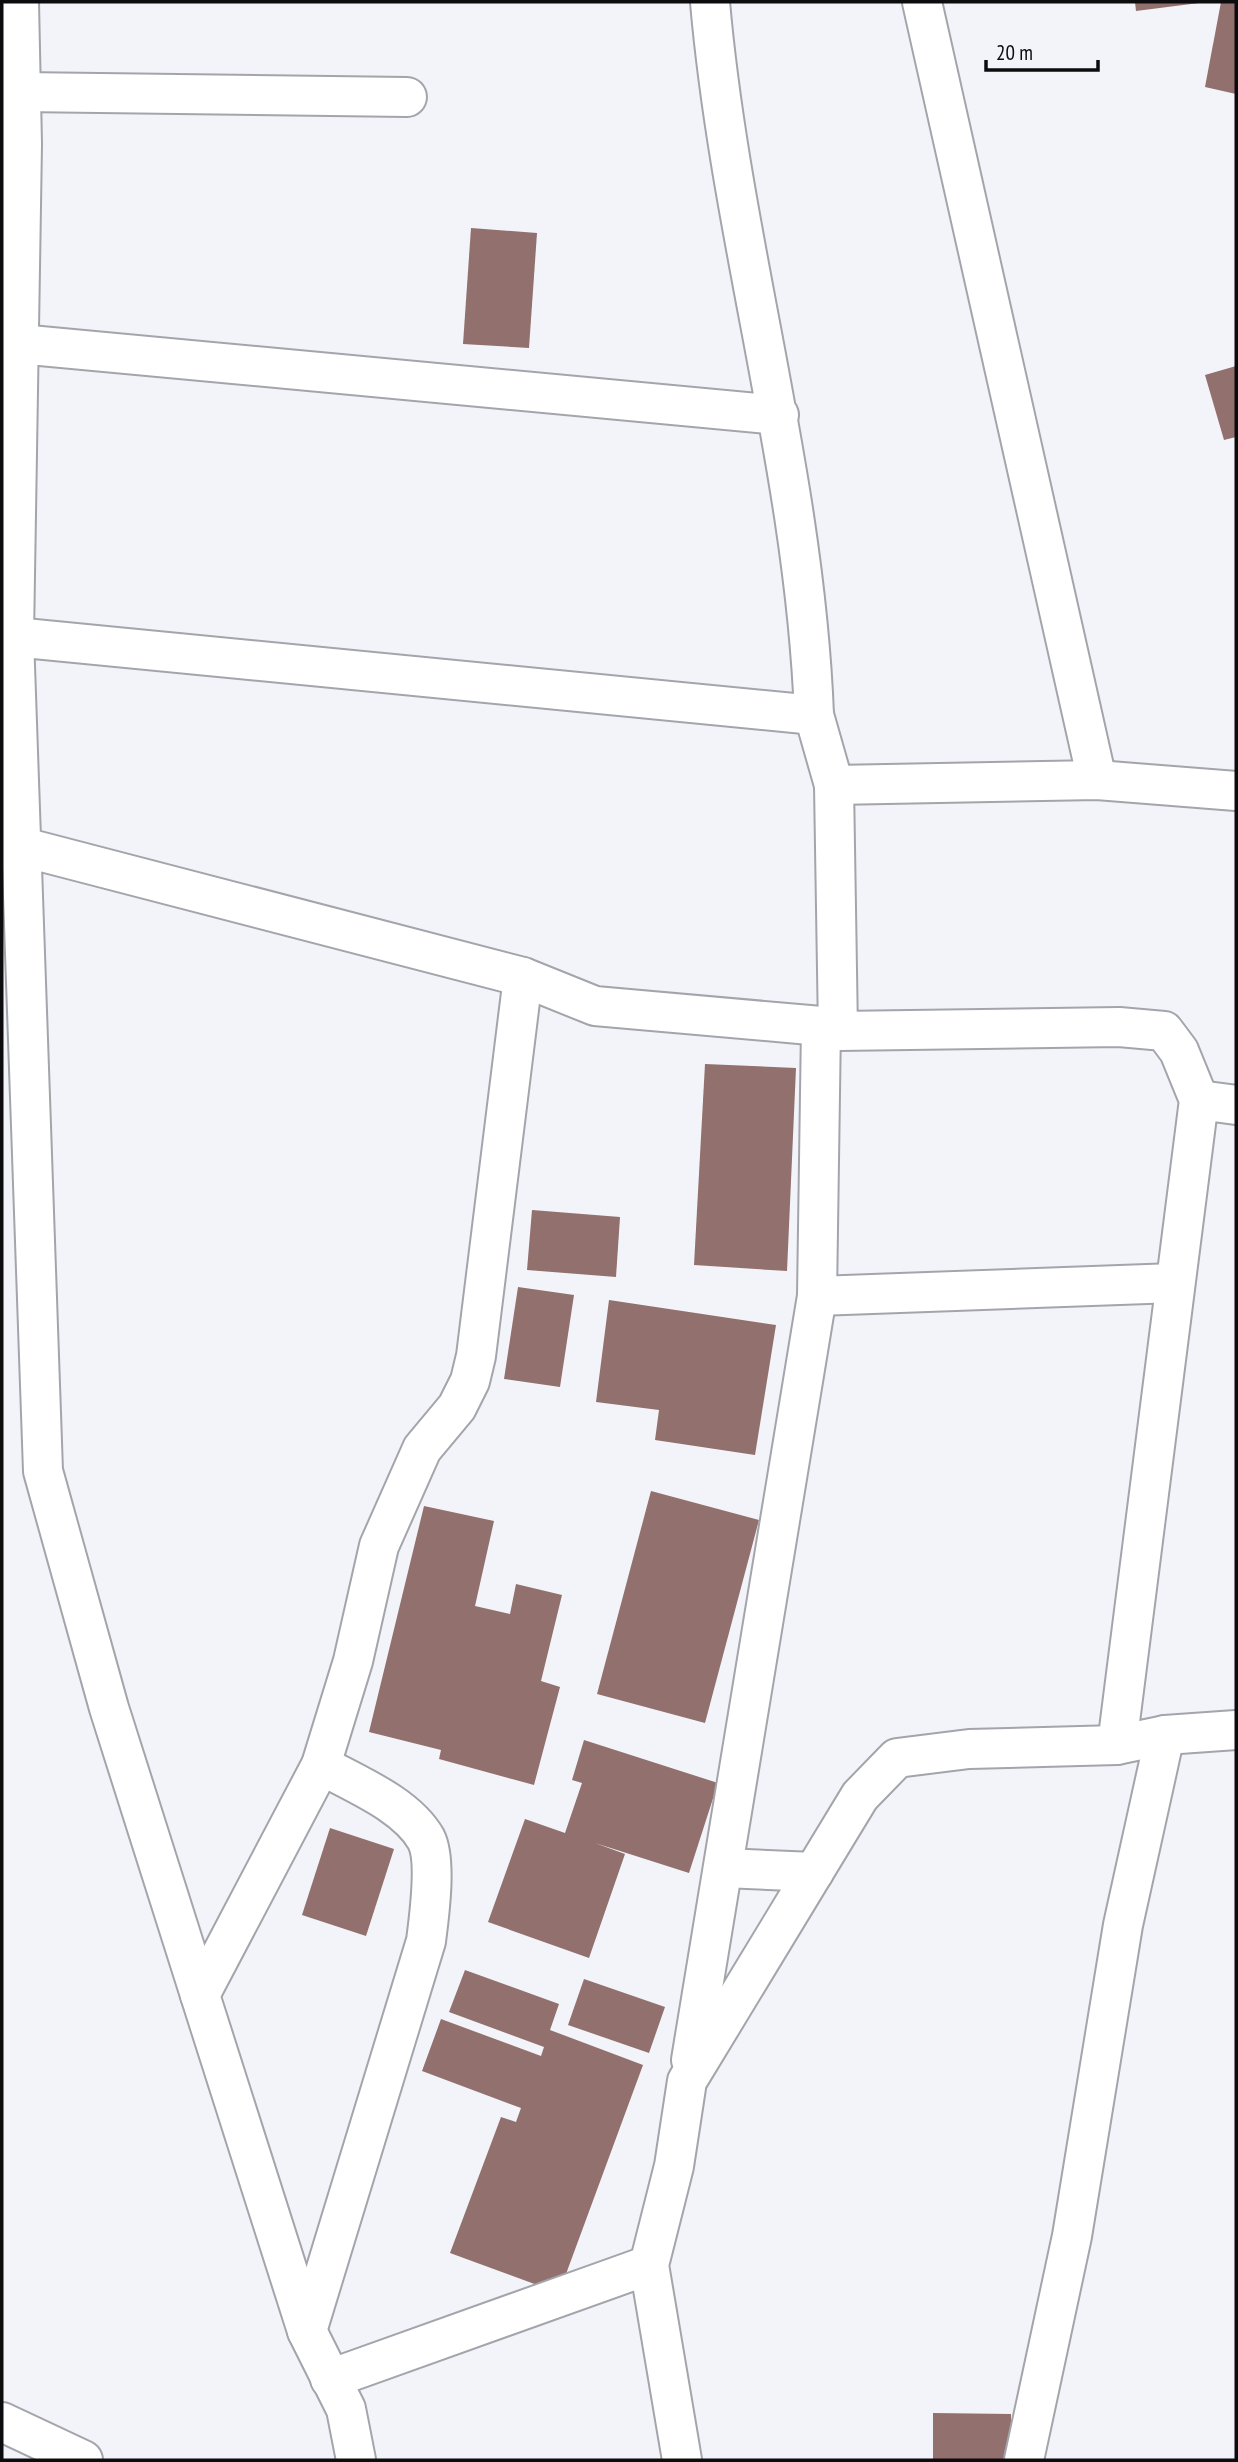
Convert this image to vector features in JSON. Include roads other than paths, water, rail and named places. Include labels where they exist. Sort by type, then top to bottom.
[{"type":"street","points":[[682,2460],[649,2265],[674,2166],[817,1296],[829,1029],[834,785],[814,715],[812,654],[779,415],[717,78],[710,2]]},
{"type":"street","points":[[922,2],[1097,780]]},
{"type":"street","points":[[18,7],[14,79],[19,344],[14,637],[43,1471],[109,1708],[307,2331],[346,2409],[356,2460]]},
{"type":"street","points":[[14,79],[407,97]]},
{"type":"street","points":[[19,344],[779,415]]},
{"type":"street","points":[[14,637],[814,715]]},
{"type":"street","points":[[834,785],[1097,780],[1236,791]]},
{"type":"street","points":[[23,847],[523,977],[595,1006],[829,1029],[1119,1027],[1164,1031],[1179,1051],[1199,1100],[1116,1745]]},
{"type":"street","points":[[200,1995],[321,1765],[353,1661],[379,1546],[422,1450],[457,1407],[470,1381],[476,1356],[523,977]]},
{"type":"street","points":[[1199,1100],[1236,1105]]},
{"type":"street","points":[[817,1296],[1175,1283]]},
{"type":"street","points":[[687,2081],[860,1796],[897,1758],[969,1749],[1116,1745],[1165,1735],[1236,1730]]},
{"type":"street","points":[[1024,2460],[1072,2236],[1123,1925],[1165,1735]]},
{"type":"street","points":[[307,2331],[426,1941],[432,1889],[427,1841],[408,1817],[321,1765]]},
{"type":"street","points":[[723,1868],[814,1872]]},
{"type":"street","points":[[330,2379],[649,2265]]},
{"type":"street","points":[[2,2422],[83,2460]]}]
